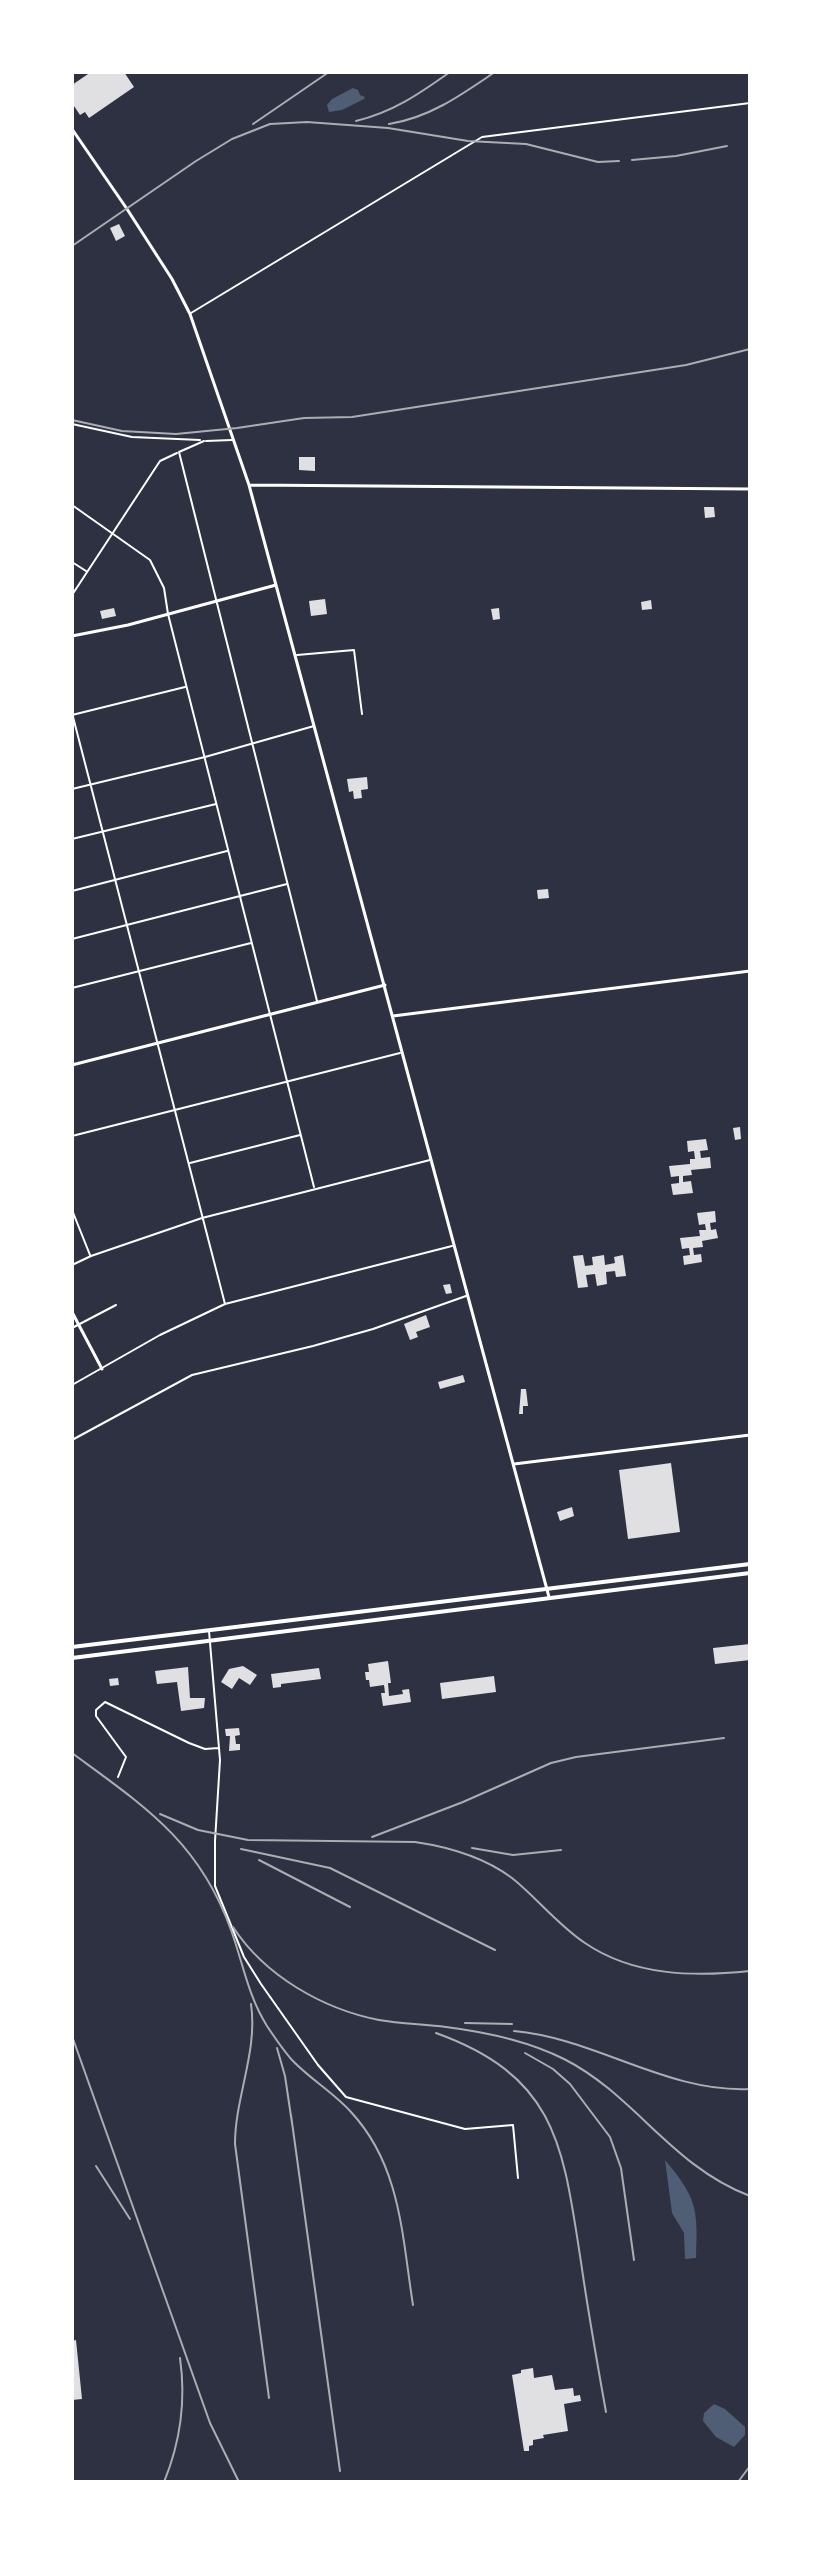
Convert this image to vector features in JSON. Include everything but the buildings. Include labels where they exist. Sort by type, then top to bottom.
[{"type":"main road","points":[[72,129],[150,244],[190,314],[249,485],[549,1597]]},
{"type":"main road","points":[[249,485],[750,489]]},
{"type":"main road","points":[[72,636],[276,585]]},
{"type":"main road","points":[[393,1016],[750,971]]},
{"type":"main road","points":[[72,1065],[385,985]]},
{"type":"main road","points":[[72,1312],[102,1369]]},
{"type":"main road","points":[[514,1464],[750,1435]]},
{"type":"main road","points":[[72,1647],[750,1564]]},
{"type":"main road","points":[[72,1658],[750,1573]]},
{"type":"street","points":[[190,314],[482,137],[750,103]]},
{"type":"street","points":[[72,424],[132,437],[233,440]]},
{"type":"street","points":[[72,595],[160,461],[204,441]]},
{"type":"street","points":[[179,452],[318,1003]]},
{"type":"street","points":[[72,505],[150,560],[164,588],[168,614],[314,1187]]},
{"type":"street","points":[[72,562],[87,572]]},
{"type":"street","points":[[296,656],[354,650],[362,714]]},
{"type":"street","points":[[187,687],[72,714],[225,1304]]},
{"type":"street","points":[[72,789],[205,757],[315,726]]},
{"type":"street","points":[[72,839],[217,804]]},
{"type":"street","points":[[72,891],[228,851]]},
{"type":"street","points":[[72,939],[288,884]]},
{"type":"street","points":[[72,988],[253,943]]},
{"type":"street","points":[[72,1136],[401,1053]]},
{"type":"street","points":[[188,1163],[301,1134]]},
{"type":"street","points":[[72,1265],[202,1218],[314,1187],[430,1160]]},
{"type":"street","points":[[72,1210],[91,1256]]},
{"type":"street","points":[[72,1385],[160,1335],[225,1304],[454,1245]]},
{"type":"street","points":[[72,1440],[192,1375],[373,1329],[467,1295]]},
{"type":"street","points":[[72,1328],[116,1305]]},
{"type":"street","points":[[209,1630],[219,1748],[215,1886],[244,1957],[318,2065],[346,2097],[465,2129],[513,2125],[518,2178]]},
{"type":"street","points":[[118,1777],[126,1757],[96,1716],[96,1710],[105,1702],[189,1743],[205,1749],[219,1748]]},
{"type":"water","points":[[353,88],[364,99],[342,110],[329,112],[327,105],[332,99]]},
{"type":"water","points":[[665,2160],[684,2184],[693,2205],[696,2215],[696,2258],[685,2259],[684,2233],[672,2213]]},
{"type":"water","points":[[714,2404],[725,2409],[745,2427],[745,2435],[734,2447],[716,2437],[703,2421],[704,2413]]},
{"type":"railway","points":[[253,124],[329,72]]},
{"type":"railway","points":[[356,121],[394,107],[450,72]]},
{"type":"railway","points":[[389,124],[430,111],[492,74]]},
{"type":"railway","points":[[72,246],[196,161],[232,139],[270,124],[307,122],[388,128],[468,141],[526,144],[598,162],[619,161]]},
{"type":"railway","points":[[632,160],[676,156],[727,146]]},
{"type":"railway","points":[[72,420],[122,431],[176,434],[304,418],[352,417],[686,365],[750,349]]},
{"type":"railway","points":[[372,1837],[463,1802],[551,1763],[724,1738]]},
{"type":"railway","points":[[72,1753],[146,1809],[186,1849],[218,1899],[250,1991],[267,2026],[292,2060],[344,2105],[368,2133],[390,2179],[397,2203],[413,2305]]},
{"type":"railway","points":[[160,1814],[198,1830],[248,1840],[415,1842],[453,1850],[478,1859],[512,1878],[575,1936],[623,1962],[664,1972],[707,1974],[750,1971]]},
{"type":"railway","points":[[472,1848],[513,1855],[561,1850]]},
{"type":"railway","points":[[241,1849],[330,1868],[495,1950]]},
{"type":"railway","points":[[259,1860],[350,1907]]},
{"type":"railway","points":[[233,1927],[246,1945],[278,1975],[337,2008],[379,2020],[491,2035],[521,2042],[564,2059],[612,2091],[698,2167],[750,2196]]},
{"type":"railway","points":[[251,2004],[251,2040],[235,2144],[269,2398]]},
{"type":"railway","points":[[465,2023],[512,2024]]},
{"type":"railway","points":[[514,2031],[573,2044],[690,2083],[750,2089]]},
{"type":"railway","points":[[436,2033],[477,2051],[508,2071],[531,2094],[548,2121],[568,2184],[606,2412]]},
{"type":"railway","points":[[72,2036],[210,2423],[239,2482]]},
{"type":"railway","points":[[277,2048],[292,2123]]},
{"type":"railway","points":[[525,2053],[553,2069],[570,2084],[610,2137],[621,2168],[634,2260]]},
{"type":"railway","points":[[291,2115],[340,2471]]},
{"type":"railway","points":[[96,2166],[130,2219]]},
{"type":"railway","points":[[164,2482],[180,2421],[180,2358]]},
{"type":"railway","points":[[738,2482],[750,2466]]}]
